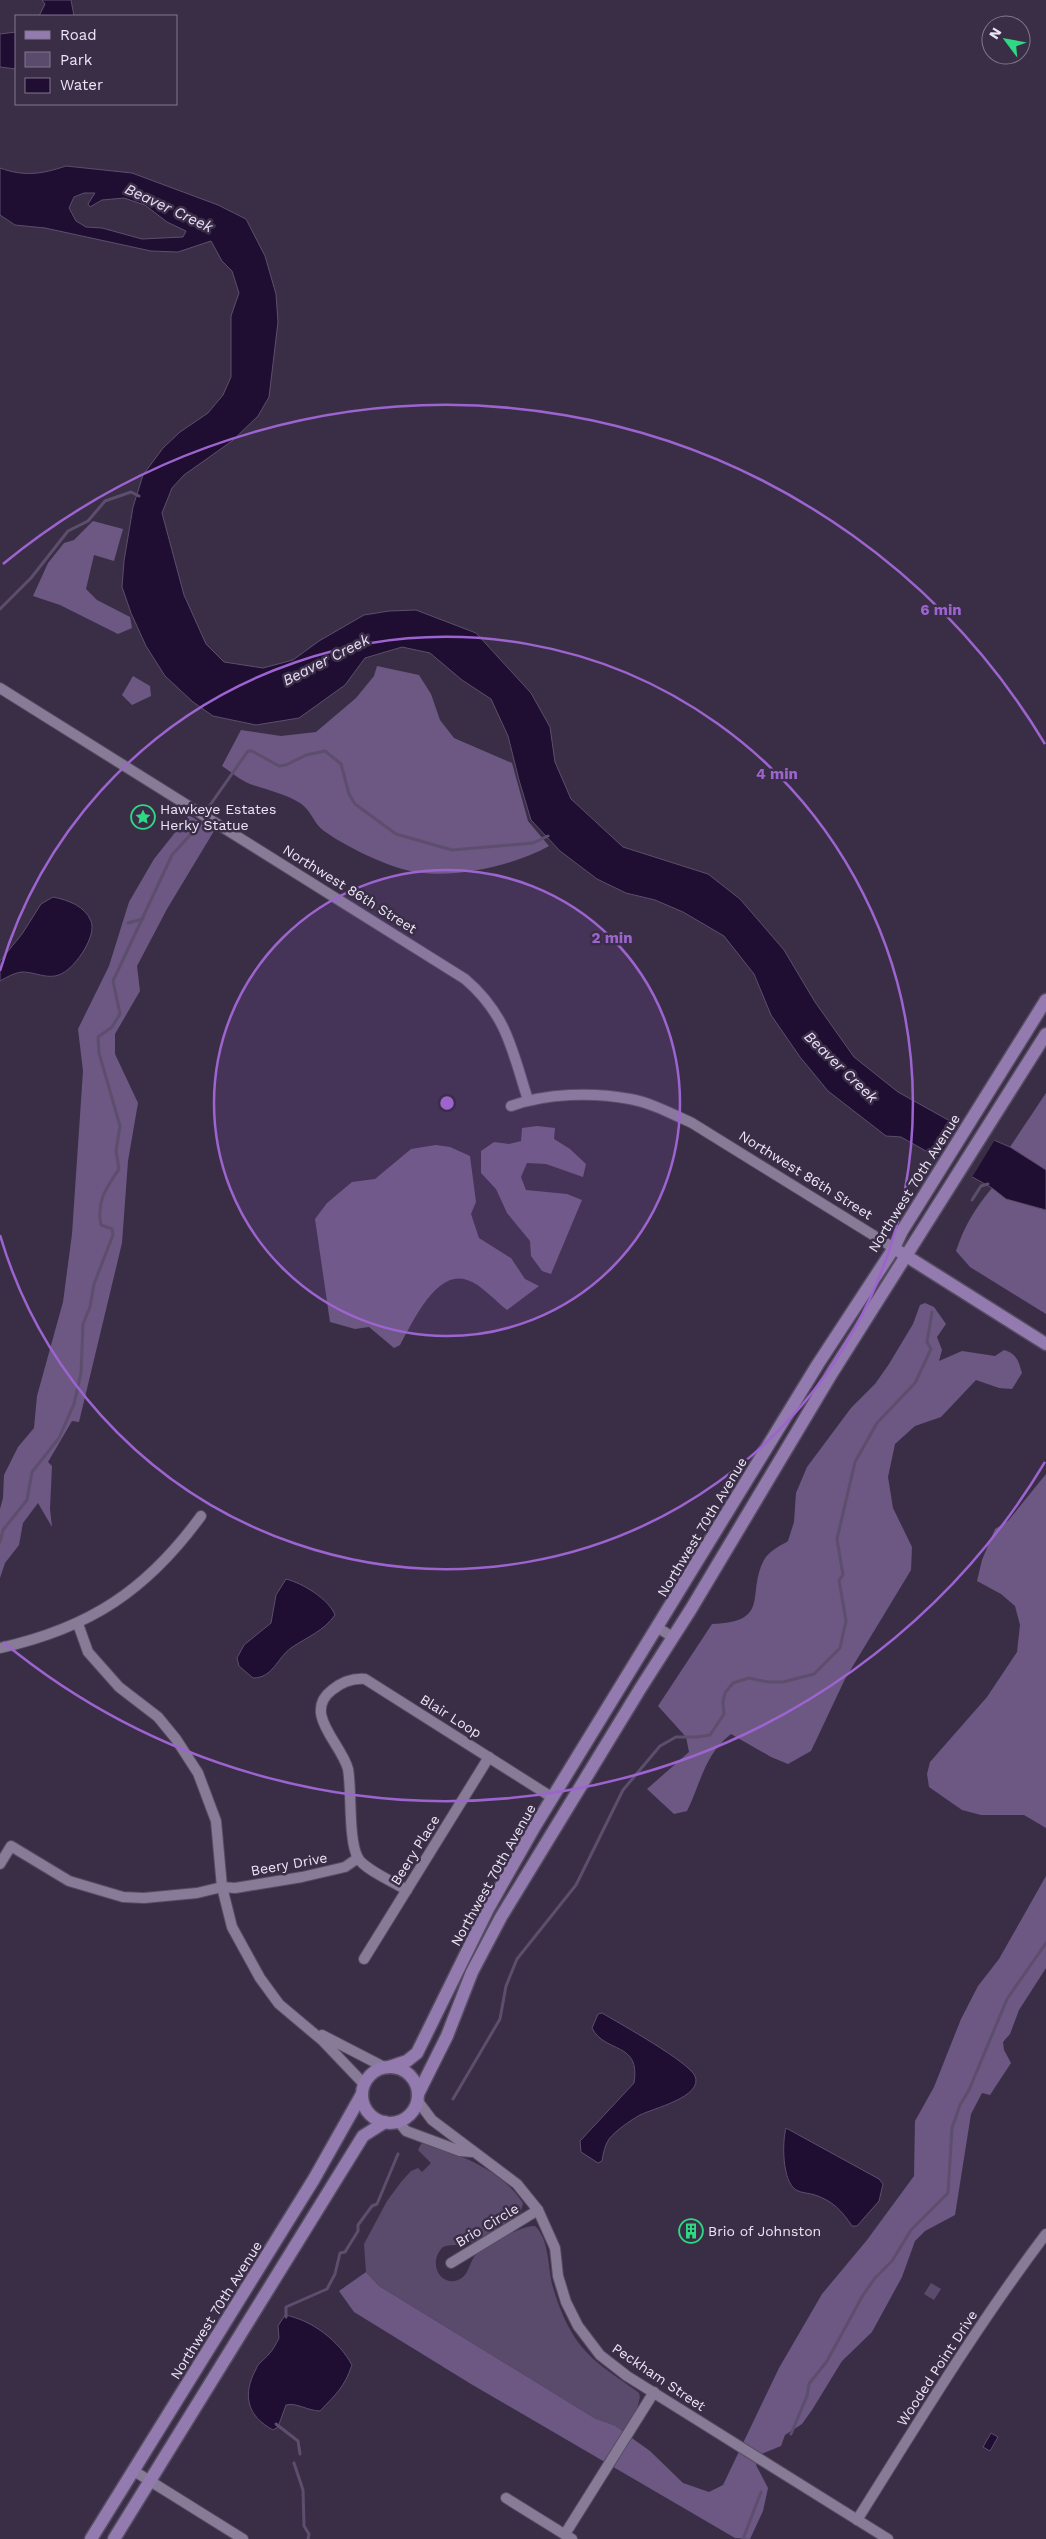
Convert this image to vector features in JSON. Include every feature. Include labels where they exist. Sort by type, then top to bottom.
[{"type":"main road","name":"Northwest 70th Avenue","points":[[91,2539],[314,2179],[363,2089],[376,2070],[407,2060],[417,2053],[488,1909],[553,1798],[823,1356],[894,1248],[929,1187],[1046,1000]]},
{"type":"main road","name":"Northwest 70th Avenue","points":[[114,2539],[363,2136],[410,2113],[447,2036],[472,1972],[501,1916],[673,1637],[832,1373],[1046,1034]]},
{"type":"main road","name":"Northwest 86th Street","points":[[894,1248],[1046,1344]]},
{"type":"main road","points":[[386,2067],[397,2068],[412,2078],[417,2097]]},
{"type":"main road","points":[[363,2089],[363,2104],[368,2113],[376,2119],[392,2122]]},
{"type":"street","name":"Northwest 86th Street","points":[[0,688],[465,979],[480,992],[501,1019],[528,1100]]},
{"type":"street","name":"Northwest 86th Street","points":[[511,1106],[528,1100],[605,1096],[631,1099],[659,1108],[692,1123],[894,1248]]},
{"type":"street","points":[[0,1648],[78,1624],[129,1593],[156,1570],[201,1516]]},
{"type":"street","points":[[78,1624],[88,1652],[119,1687],[158,1717],[176,1739],[198,1773],[216,1821],[222,1887],[232,1927],[256,1972],[279,2004],[310,2028],[386,2067]]},
{"type":"street","points":[[658,1628],[673,1637]]},
{"type":"street","name":"Blair Loop","points":[[358,1858],[354,1842],[348,1769],[345,1758],[325,1727],[320,1714],[320,1704],[331,1691],[354,1678],[365,1679],[553,1798]]},
{"type":"street","name":"Beery Place","points":[[364,1959],[489,1757]]},
{"type":"street","name":"Beery Drive","points":[[0,1864],[11,1846],[69,1881],[123,1896],[144,1898],[170,1896],[222,1887],[235,1888],[302,1877],[345,1867],[358,1858]]},
{"type":"street","points":[[358,1858],[365,1865],[407,1890]]},
{"type":"street","points":[[310,2028],[363,2089]]},
{"type":"street","name":"Peckham Street","points":[[417,2097],[432,2120],[464,2142],[472,2152],[492,2164],[518,2184],[538,2210],[555,2248],[558,2276],[566,2302],[578,2326],[600,2354],[627,2376],[888,2539]]},
{"type":"street","name":"Peckham Street","points":[[392,2122],[406,2130],[460,2151],[472,2152]]},
{"type":"street","name":"Brio Circle","points":[[451,2263],[538,2210]]},
{"type":"street","name":"Wooded Point Drive","points":[[857,2520],[968,2344],[1046,2234]]},
{"type":"street","points":[[506,2498],[569,2537],[654,2392]]},
{"type":"street","points":[[134,2471],[243,2539]]},
{"type":"green space","points":[[422,2142],[478,2164],[503,2181],[523,2203],[520,2215],[474,2242],[443,2247],[438,2253],[436,2260],[438,2272],[447,2280],[460,2279],[467,2272],[474,2257],[485,2248],[513,2232],[529,2226],[535,2226],[543,2238],[557,2300],[574,2337],[599,2364],[639,2393],[637,2409],[622,2432],[596,2419],[379,2286],[366,2272],[364,2244],[387,2201],[411,2171],[418,2168],[422,2172],[431,2163],[418,2150]]},
{"type":"green space","points":[[931,2283],[941,2289],[934,2300],[924,2294]]},
{"type":"shaded area","points":[[93,521],[123,529],[114,561],[94,555],[86,589],[97,600],[130,617],[132,628],[118,634],[60,605],[33,596],[48,563],[64,543],[74,540]]},
{"type":"shaded area","points":[[377,666],[419,675],[431,694],[440,720],[454,738],[512,763],[528,821],[549,846],[518,860],[480,870],[441,874],[406,870],[375,859],[342,843],[321,828],[307,809],[300,803],[250,784],[222,766],[241,730],[281,736],[316,732],[356,698],[374,676]]},
{"type":"shaded area","points":[[133,676],[150,686],[151,696],[132,705],[122,695]]},
{"type":"shaded area","points":[[189,815],[214,831],[167,909],[137,966],[140,991],[115,1034],[115,1054],[138,1103],[128,1161],[122,1243],[79,1422],[72,1421],[48,1462],[52,1466],[50,1509],[52,1527],[38,1503],[23,1523],[19,1545],[5,1563],[0,1578],[0,1509],[3,1498],[4,1475],[18,1447],[34,1428],[37,1396],[63,1302],[72,1234],[83,1071],[78,1029],[109,966],[129,902],[154,859]]},
{"type":"shaded area","points":[[1046,1093],[1046,1170],[1010,1147]]},
{"type":"shaded area","points":[[537,1126],[555,1128],[554,1139],[570,1149],[586,1164],[583,1177],[546,1164],[527,1163],[521,1177],[526,1190],[567,1194],[582,1200],[551,1274],[542,1271],[531,1256],[530,1241],[507,1213],[496,1189],[481,1173],[481,1151],[494,1142],[509,1144],[521,1141],[522,1128]]},
{"type":"shaded area","points":[[436,1145],[450,1147],[470,1156],[476,1202],[471,1214],[479,1238],[511,1258],[525,1279],[539,1286],[507,1310],[472,1282],[456,1279],[445,1283],[426,1300],[400,1345],[394,1348],[369,1327],[355,1329],[330,1322],[315,1219],[327,1203],[352,1182],[375,1179],[411,1149]]},
{"type":"shaded area","points":[[992,1188],[1006,1199],[1046,1210],[1046,1314],[970,1267],[956,1251],[971,1218]]},
{"type":"shaded area","points":[[925,1303],[934,1307],[946,1324],[937,1337],[942,1350],[939,1361],[962,1351],[995,1356],[1004,1350],[1012,1353],[1016,1358],[1022,1373],[1012,1389],[999,1388],[976,1380],[941,1417],[915,1426],[895,1444],[888,1477],[893,1508],[912,1547],[911,1570],[845,1679],[811,1751],[788,1764],[771,1757],[731,1734],[722,1742],[709,1760],[687,1811],[674,1814],[647,1789],[689,1752],[686,1737],[658,1706],[712,1624],[731,1622],[743,1618],[750,1612],[754,1604],[759,1572],[764,1560],[772,1551],[788,1541],[794,1522],[796,1493],[807,1467],[851,1408],[875,1384],[913,1324],[920,1305]]},
{"type":"shaded area","points":[[1046,1474],[1046,1828],[1024,1815],[981,1815],[962,1810],[929,1787],[927,1774],[930,1762],[987,1697],[1017,1652],[1020,1625],[1015,1606],[1001,1594],[977,1581],[982,1560],[995,1529],[1008,1521]]},
{"type":"shaded area","points":[[1046,1876],[1046,1968],[1019,2010],[1010,2034],[1003,2042],[1004,2050],[1011,2063],[990,2095],[982,2093],[971,2114],[955,2215],[925,2231],[915,2241],[902,2277],[872,2332],[842,2361],[802,2424],[785,2435],[781,2446],[759,2455],[756,2465],[768,2488],[763,2511],[750,2539],[735,2538],[471,2384],[354,2312],[339,2291],[366,2272],[379,2286],[596,2419],[615,2426],[650,2451],[683,2483],[709,2492],[723,2485],[779,2368],[822,2294],[867,2240],[914,2176],[915,2121],[934,2087],[961,2019],[978,1986],[999,1959]]},
{"type":"water","points":[[42,0],[71,0],[74,15],[40,15],[45,4]]},
{"type":"water","points":[[15,32],[15,69],[0,67],[0,34]]},
{"type":"water","name":"Beaver Creek","points":[[66,166],[132,173],[218,205],[246,219],[265,256],[276,294],[278,322],[269,397],[258,416],[232,441],[184,475],[172,488],[162,513],[184,595],[206,644],[224,662],[263,668],[293,660],[319,641],[364,615],[389,611],[416,610],[476,633],[531,693],[550,727],[555,762],[571,799],[623,847],[708,874],[740,899],[784,950],[815,1002],[854,1057],[898,1092],[950,1121],[1010,1147],[1046,1170],[1046,1210],[1006,1199],[992,1188],[901,1137],[886,1136],[828,1091],[800,1057],[771,1015],[754,974],[724,936],[683,912],[655,900],[626,893],[597,879],[560,851],[531,820],[508,736],[491,699],[462,680],[430,653],[402,647],[365,658],[345,685],[299,718],[256,725],[213,716],[193,702],[165,676],[146,646],[122,587],[124,561],[133,507],[143,475],[163,448],[180,432],[208,413],[223,395],[231,377],[231,316],[239,293],[232,271],[222,261],[211,241],[178,252],[151,251],[45,228],[15,225],[0,215],[0,168],[17,173],[41,173]],"holes":[[[84,193],[95,193],[88,204],[90,207],[102,200],[124,198],[145,205],[167,222],[186,231],[183,237],[142,239],[102,228],[86,227],[76,221],[69,208],[74,197]]]},
{"type":"water","points":[[53,897],[75,904],[85,911],[91,921],[91,934],[84,950],[74,964],[58,975],[48,976],[22,972],[13,974],[0,981],[0,961],[22,934],[41,904]]},
{"type":"water","points":[[286,1579],[314,1592],[327,1603],[335,1615],[320,1630],[286,1652],[265,1675],[253,1678],[239,1666],[237,1658],[244,1645],[271,1623],[276,1595]]},
{"type":"water","points":[[602,2013],[653,2043],[680,2062],[695,2076],[696,2083],[692,2090],[684,2096],[640,2115],[619,2129],[609,2139],[602,2161],[598,2163],[581,2152],[580,2141],[634,2083],[635,2070],[632,2060],[627,2054],[605,2042],[592,2028],[598,2014]]},
{"type":"water","points":[[786,2128],[879,2179],[883,2184],[879,2201],[857,2226],[852,2226],[841,2211],[832,2203],[815,2195],[798,2191],[791,2185],[784,2161]]},
{"type":"water","points":[[285,2315],[305,2322],[324,2333],[340,2348],[352,2365],[343,2385],[320,2411],[290,2404],[286,2405],[278,2427],[273,2430],[257,2418],[248,2396],[257,2367],[272,2351],[279,2338],[278,2326]]},
{"type":"water","points":[[991,2433],[998,2437],[990,2451],[983,2447]]},
{"type":"pier","points":[[960,1122],[996,1138],[971,1179],[936,1161]]},
{"type":"waterway","points":[[0,609],[31,578],[68,531],[88,521],[105,501],[131,492],[139,496]]},
{"type":"waterway","points":[[208,808],[248,751],[252,751],[279,766],[286,765],[306,755],[325,751],[341,764],[349,794],[355,804],[396,834],[452,850],[533,843],[548,836]]},
{"type":"waterway","points":[[0,1542],[3,1530],[27,1500],[32,1472],[59,1438],[74,1404],[81,1373],[83,1324],[90,1307],[94,1284],[113,1235],[112,1229],[101,1225],[100,1209],[106,1189],[119,1169],[116,1151],[120,1126],[99,1053],[98,1037],[112,1027],[120,1014],[113,981],[172,855],[201,823]]},
{"type":"waterway","points":[[128,923],[143,919]]},
{"type":"waterway","points":[[972,1200],[981,1186],[988,1184]]},
{"type":"waterway","points":[[453,2099],[500,2019],[506,1986],[517,1959],[576,1885],[623,1790],[660,1746],[676,1737],[710,1735],[724,1714],[723,1702],[725,1693],[733,1683],[749,1678],[768,1682],[783,1682],[814,1674],[840,1648],[846,1621],[839,1580],[843,1575],[837,1539],[855,1462],[877,1423],[915,1383],[931,1349],[927,1342],[932,1312]]},
{"type":"waterway","points":[[791,2434],[807,2396],[809,2384],[827,2361],[863,2295],[875,2278],[892,2261],[911,2230],[948,2193],[952,2128],[960,2105],[969,2090],[1007,1999],[1046,1943]]},
{"type":"waterway","points":[[286,2317],[286,2307],[327,2289],[335,2274],[340,2253],[345,2252],[358,2231],[358,2225],[372,2206],[377,2204],[398,2154]]},
{"type":"waterway","points":[[276,2424],[298,2441],[300,2454]]},
{"type":"waterway","points":[[294,2463],[303,2490],[304,2526],[309,2534],[308,2539]]},
{"type":"waterway","points":[[743,2539],[761,2492]]},
{"type":"place","name":"Hawkeye Estates Herky Statue","points":[[143,817]]},
{"type":"place","name":"Brio of Johnston","points":[[691,2231]]}]
